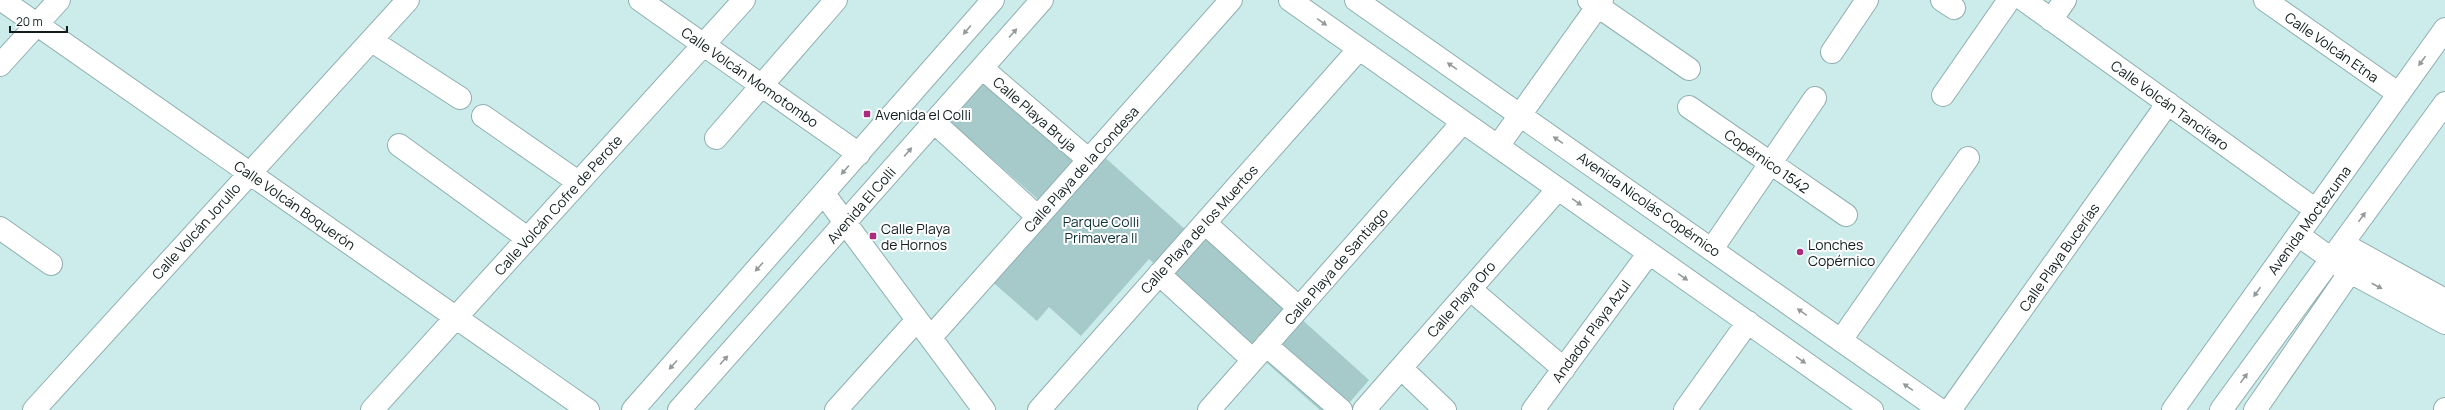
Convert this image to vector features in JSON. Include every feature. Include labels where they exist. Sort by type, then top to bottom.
[{"type":"street","name":"Calle Volcán Boquerón","points":[[2,0],[588,410]]},
{"type":"street","points":[[0,65],[59,0]]},
{"type":"street","name":"Calle Volcán Jorullo","points":[[34,410],[408,0]]},
{"type":"street","name":"Calle Volcán Momotombo","points":[[640,0],[859,154]]},
{"type":"street","name":"Calle Volcán Cofre de Perote","points":[[372,410],[744,0]]},
{"type":"street","points":[[716,138],[761,84],[836,0]]},
{"type":"street","points":[[633,410],[993,0]]},
{"type":"street","name":"Avenida El Colli","points":[[679,410],[1042,0]]},
{"type":"street","name":"Calle Playa de la Condesa","points":[[930,337],[1231,0]]},
{"type":"street","points":[[1290,0],[1748,322],[1847,403],[1872,410]]},
{"type":"street","name":"Avenida Nicolás Copérnico","points":[[1356,0],[1521,114],[1940,410]]},
{"type":"street","points":[[1943,95],[2009,0]]},
{"type":"street","name":"Calle Volcán Tancítaro","points":[[2024,0],[2316,210]]},
{"type":"street","points":[[2051,20],[2065,0]]},
{"type":"street","name":"Calle Volcán Etna","points":[[2265,0],[2399,94]]},
{"type":"street","points":[[1832,52],[1865,1]]},
{"type":"street","points":[[1498,146],[1596,2],[1689,69]]},
{"type":"street","name":"Avenida Moctezuma","points":[[2173,410],[2445,29]]},
{"type":"street","points":[[372,40],[460,98]]},
{"type":"street","name":"Calle Playa de los Muertos","points":[[1039,410],[1359,48]]},
{"type":"street","name":"Calle Playa Bruja","points":[[982,68],[1089,160]]},
{"type":"street","points":[[1712,249],[1815,98]]},
{"type":"street","name":"Calle Playa Bucerías","points":[[1950,410],[2168,103]]},
{"type":"street","points":[[2221,410],[2445,103]]},
{"type":"street","name":"Copérnico 1542","points":[[1689,107],[1846,215]]},
{"type":"street","points":[[483,116],[578,182]]},
{"type":"street","points":[[934,122],[1038,217]]},
{"type":"street","name":"Calle Playa de Santiago","points":[[1209,410],[1463,122]]},
{"type":"street","points":[[399,145],[527,238]]},
{"type":"street","points":[[1841,340],[1968,158]]},
{"type":"street","name":"Calle Playa Oro","points":[[1364,410],[1558,189]]},
{"type":"street","points":[[824,194],[984,410]]},
{"type":"street","points":[[1205,223],[1299,308]]},
{"type":"street","points":[[0,228],[51,264]]},
{"type":"street","points":[[2298,235],[2445,300]]},
{"type":"street","points":[[2337,252],[2350,272],[2445,323]]},
{"type":"street","name":"Andador Playa Azul","points":[[1534,410],[1649,253]]},
{"type":"street","points":[[2255,410],[2350,272]]},
{"type":"street","points":[[1159,274],[1260,353],[1340,410]]},
{"type":"street","points":[[1470,289],[1564,369]]},
{"type":"street","points":[[836,410],[918,320]]},
{"type":"street","points":[[1685,410],[1748,322]]},
{"type":"street","points":[[1400,368],[1446,410]]},
{"type":"green space","name":"Parque Colli Primavera II","points":[[986,80],[1100,153],[1198,241],[1206,233],[1369,380],[1343,410],[1320,410],[1149,259],[1081,336],[1049,307],[1037,321],[988,278],[1049,209],[949,121]]},
{"type":"place","name":"Avenida el Colli","points":[[867,114]]},
{"type":"place","name":"Calle Playa de Hornos","points":[[873,236]]},
{"type":"place","name":"Lonches Copérnico","points":[[1800,252]]}]
